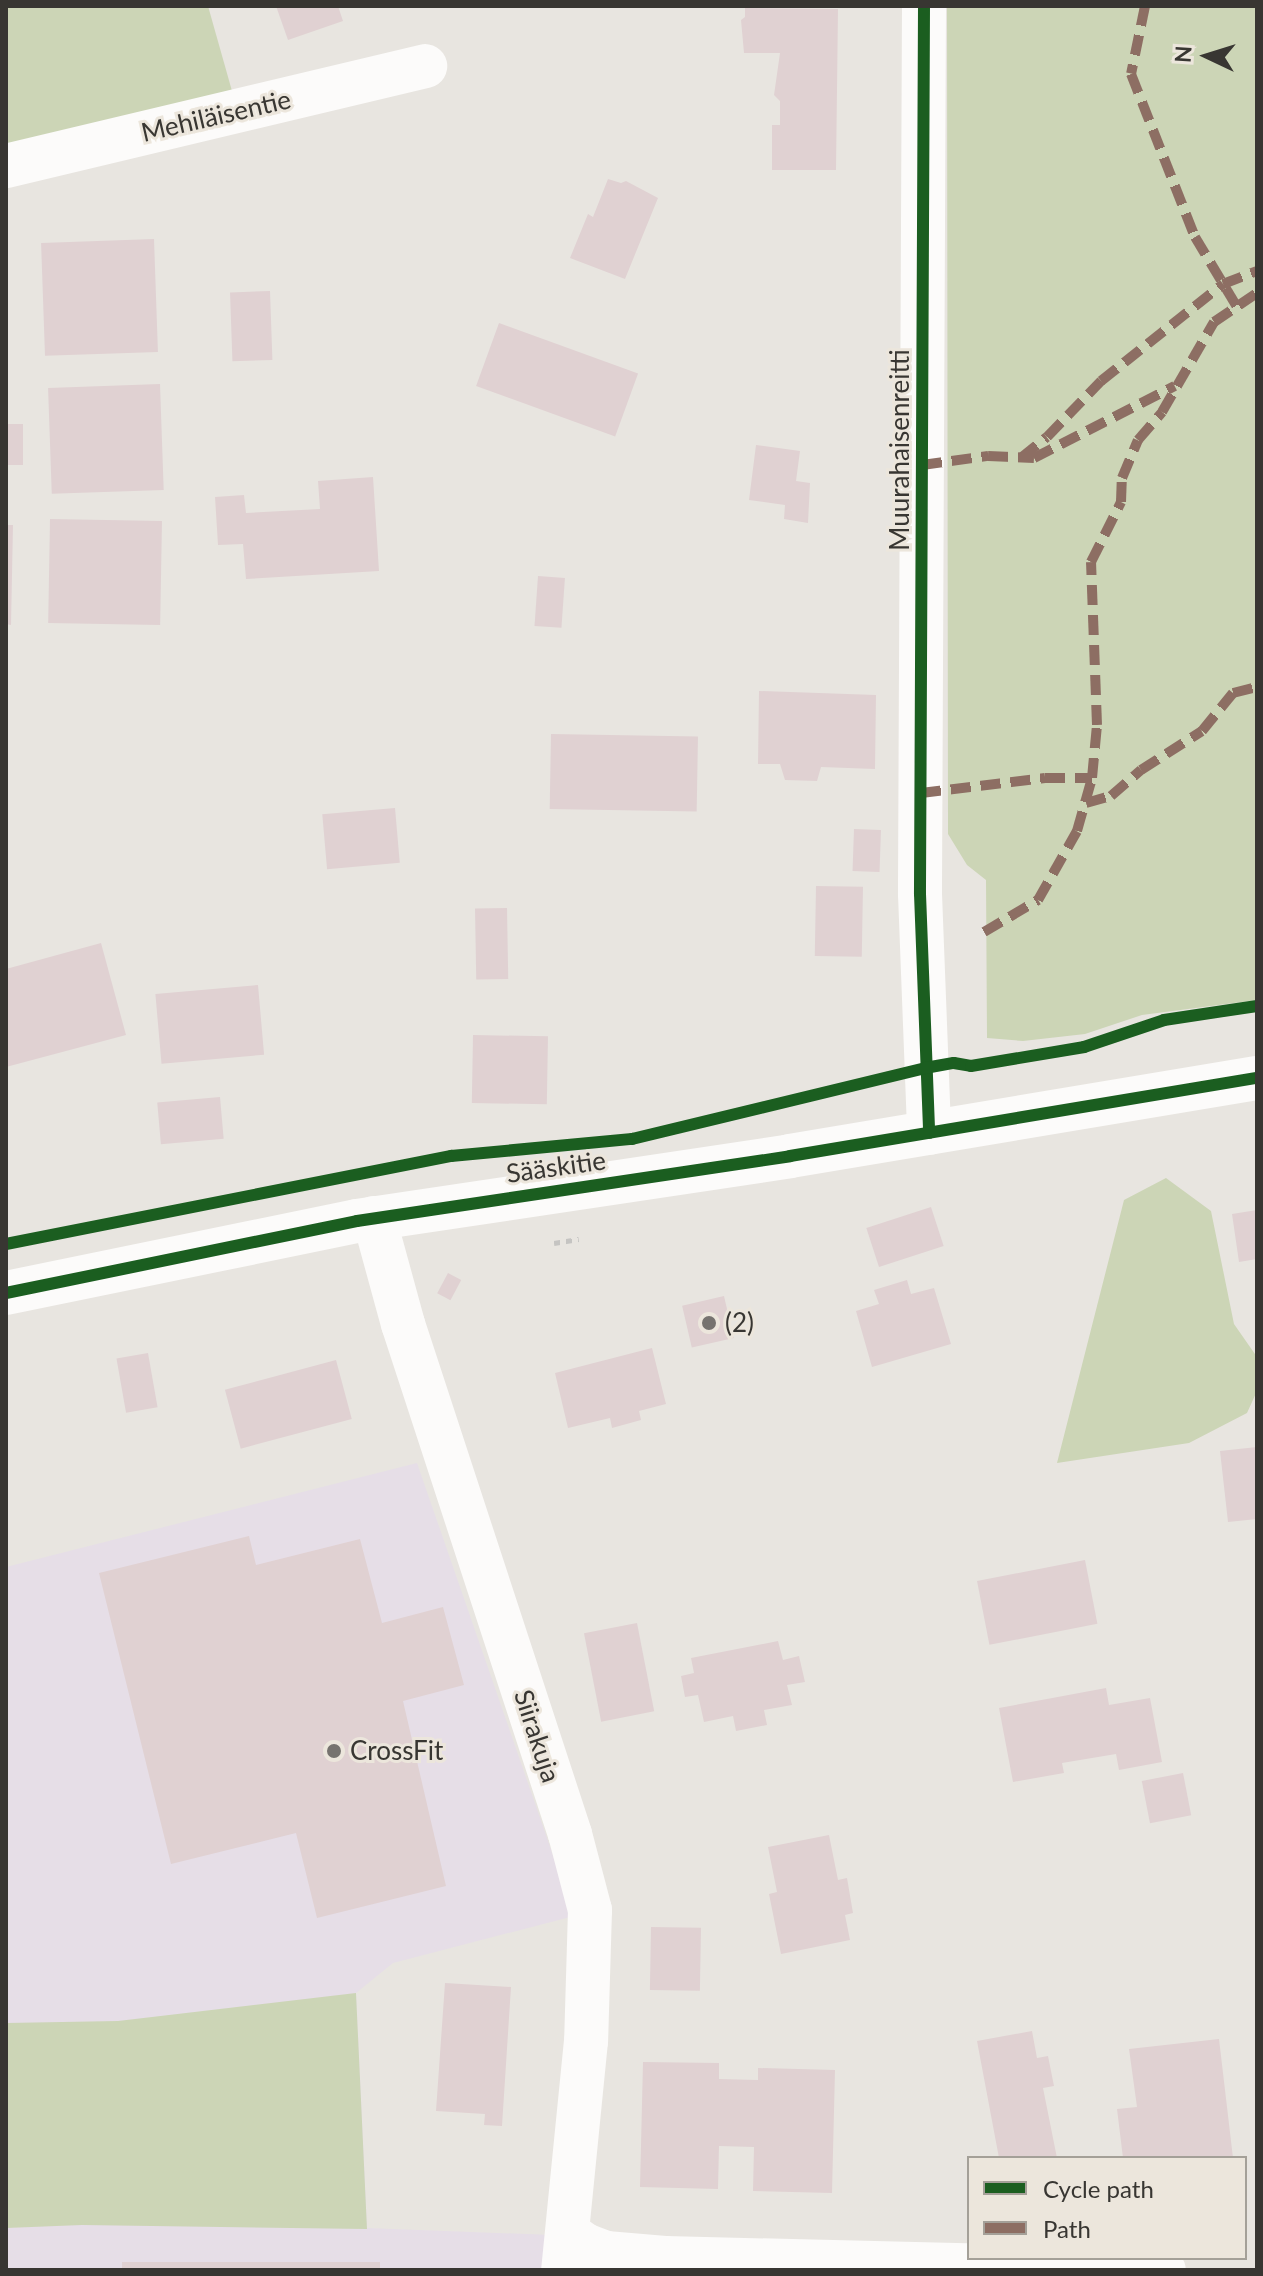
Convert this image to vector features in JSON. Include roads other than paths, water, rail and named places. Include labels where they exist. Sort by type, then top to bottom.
[{"type":"street","name":"Muurahaisenreitti","points":[[924,6],[920,894],[929,1133]]},
{"type":"street","name":"Mehiläisentie","points":[[6,166],[425,66]]},
{"type":"street","name":"Sääskitie","points":[[6,1293],[374,1218],[929,1133],[1257,1078]]},
{"type":"street","name":"Siirakuja","points":[[374,1218],[403,1324],[570,1834],[590,1910],[586,2041],[566,2251]]},
{"type":"street","points":[[566,2251],[665,2258],[1164,2270]]},
{"type":"place","name":"(2)","points":[[709,1323]]},
{"type":"place","name":"CrossFit","points":[[334,1751]]}]
